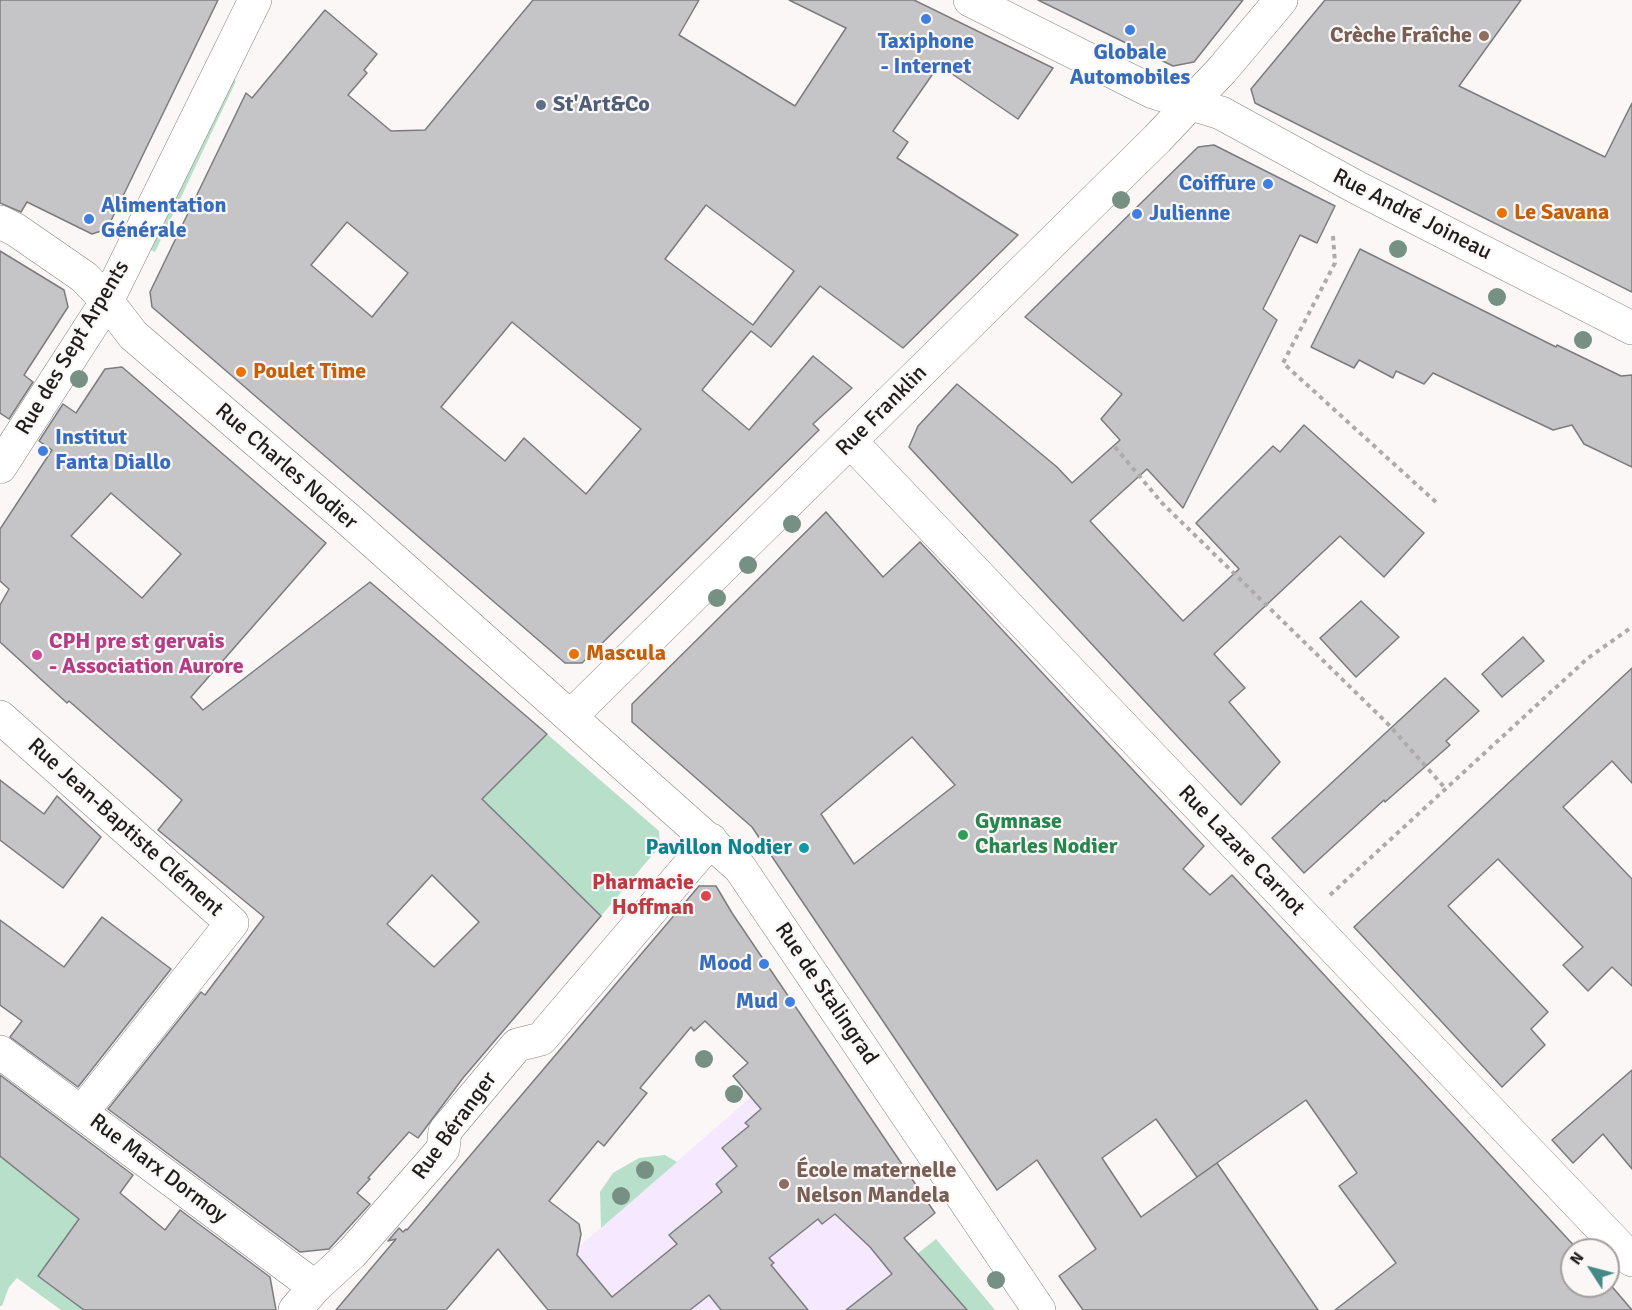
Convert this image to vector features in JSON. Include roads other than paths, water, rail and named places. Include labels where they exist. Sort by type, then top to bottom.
[{"type":"street","name":"Rue des Sept Arpents","points":[[0,468],[106,301],[255,0]]},
{"type":"street","name":"Rue André Joineau","points":[[970,0],[1153,92],[1221,113],[1356,187],[1632,328]]},
{"type":"street","name":"Rue Franklin","points":[[570,717],[1192,104],[1281,0]]},
{"type":"street","name":"Rue Charles Nodier","points":[[0,222],[16,230],[84,277],[133,335],[349,520],[570,717]]},
{"type":"street","name":"Rue Lazare Carnot","points":[[851,442],[1632,1260]]},
{"type":"street","name":"Rue Jean-Baptiste Clément","points":[[0,717],[232,924],[82,1112]]},
{"type":"street","name":"Rue de Stalingrad","points":[[570,717],[740,868],[1039,1310]]},
{"type":"street","name":"Rue Béranger","points":[[305,1298],[352,1253],[443,1149],[445,1131],[517,1045],[541,1039],[711,840]]},
{"type":"street","name":"Rue Marx Dormoy","points":[[0,1052],[82,1112],[305,1298]]},
{"type":"place","name":"Taxiphone - Internet","points":[[926,19]]},
{"type":"place","name":"Globale Automobiles","points":[[1130,30]]},
{"type":"place","name":"Crèche Fraîche","points":[[1484,36]]},
{"type":"place","name":"St'Art&Co","points":[[541,105]]},
{"type":"place","name":"Coiffure","points":[[1268,184]]},
{"type":"place","name":"Le Savana","points":[[1502,213]]},
{"type":"place","name":"Julienne","points":[[1137,214]]},
{"type":"place","name":"Alimentation Générale","points":[[89,219]]},
{"type":"place","name":"Poulet Time","points":[[241,372]]},
{"type":"place","name":"Institut Fanta Diallo","points":[[43,451]]},
{"type":"place","name":"Mascula","points":[[574,654]]},
{"type":"place","name":"CPH pre st gervais - Association Aurore","points":[[37,655]]},
{"type":"place","name":"Gymnase Charles Nodier","points":[[963,835]]},
{"type":"place","name":"Pavillon Nodier","points":[[804,848]]},
{"type":"place","name":"Pharmacie Hoffman","points":[[706,896]]},
{"type":"place","name":"Mood","points":[[764,964]]},
{"type":"place","name":"Mud","points":[[790,1002]]},
{"type":"place","name":"École maternelle Nelson Mandela","points":[[784,1184]]}]
